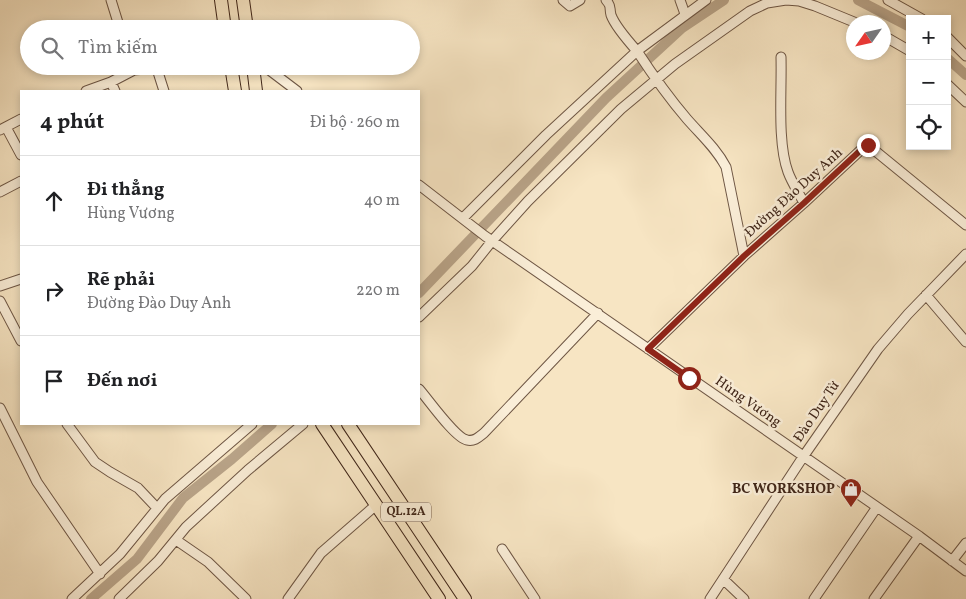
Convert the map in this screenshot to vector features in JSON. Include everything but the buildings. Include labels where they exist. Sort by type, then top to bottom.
[{"type":"highway","points":[[221,0],[224,20]]},
{"type":"highway","points":[[243,0],[246,20]]},
{"type":"highway","points":[[232,75],[235,90]]},
{"type":"highway","points":[[254,75],[256,90]]},
{"type":"highway","name":"QL.12A","points":[[323,425],[439,599]]},
{"type":"highway","name":"QL.12A","points":[[349,425],[465,599]]},
{"type":"highway","points":[[421,573],[439,562]]},
{"type":"street","points":[[111,0],[117,20]]},
{"type":"street","points":[[564,0],[570,6],[580,0]]},
{"type":"street","points":[[606,0],[611,6],[611,15],[627,40],[638,52],[687,119],[712,145],[721,158],[728,176],[733,209],[744,256]]},
{"type":"street","points":[[680,0],[685,14]]},
{"type":"street","points":[[464,220],[552,129],[638,52],[685,14],[706,0]]},
{"type":"street","points":[[420,316],[472,266],[488,239],[528,202],[621,109],[656,78],[743,16],[767,3],[786,0],[799,1],[846,19]]},
{"type":"street","points":[[888,0],[915,15]]},
{"type":"street","points":[[891,40],[906,49]]},
{"type":"street","points":[[951,41],[966,56]]},
{"type":"street","points":[[781,57],[785,161],[793,183],[804,203]]},
{"type":"street","points":[[89,90],[111,82],[122,75]]},
{"type":"street","points":[[159,75],[164,90]]},
{"type":"street","points":[[276,75],[296,90]]},
{"type":"street","points":[[111,82],[115,90]]},
{"type":"street","points":[[951,88],[966,102]]},
{"type":"street","points":[[20,120],[3,128],[20,154]]},
{"type":"street","name":"Đường Đào Duy Anh","points":[[648,349],[744,256],[868,145],[966,225]]},
{"type":"street","points":[[0,192],[20,182]]},
{"type":"street","name":"Hùng Vương","points":[[420,186],[488,239],[598,313],[919,536],[966,571]]},
{"type":"street","name":"Đào Duy Từ","points":[[710,599],[803,457],[878,349],[894,328],[966,254]]},
{"type":"street","points":[[0,286],[20,278]]},
{"type":"street","points":[[926,294],[965,340]]},
{"type":"street","points":[[0,301],[20,338]]},
{"type":"street","points":[[420,390],[459,436],[468,441],[474,440],[484,433],[598,313]]},
{"type":"street","points":[[0,408],[38,482],[100,574]]},
{"type":"street","points":[[68,425],[95,462],[138,488],[156,508]]},
{"type":"street","points":[[72,599],[126,547],[156,508],[251,425]]},
{"type":"street","points":[[119,599],[158,561],[186,527],[248,470],[302,425]]},
{"type":"street","points":[[288,599],[321,553],[376,505]]},
{"type":"street","points":[[814,599],[877,507]]},
{"type":"street","points":[[874,599],[919,536]]},
{"type":"street","points":[[176,540],[208,562],[246,599]]},
{"type":"street","points":[[952,561],[966,543]]},
{"type":"street","points":[[502,549],[536,599]]},
{"type":"street","points":[[723,579],[744,599]]},
{"type":"waterway","points":[[420,292],[606,98],[682,28],[724,0]]},
{"type":"waterway","points":[[858,0],[906,25]]},
{"type":"waterway","points":[[949,60],[966,75]]},
{"type":"waterway","points":[[91,599],[137,559],[183,498],[271,425]]},
{"type":"place","name":"BC WORKSHOP","points":[[851,508]]},
{"type":"route","points":[[689,378],[648,349],[744,256],[868,145]]}]
